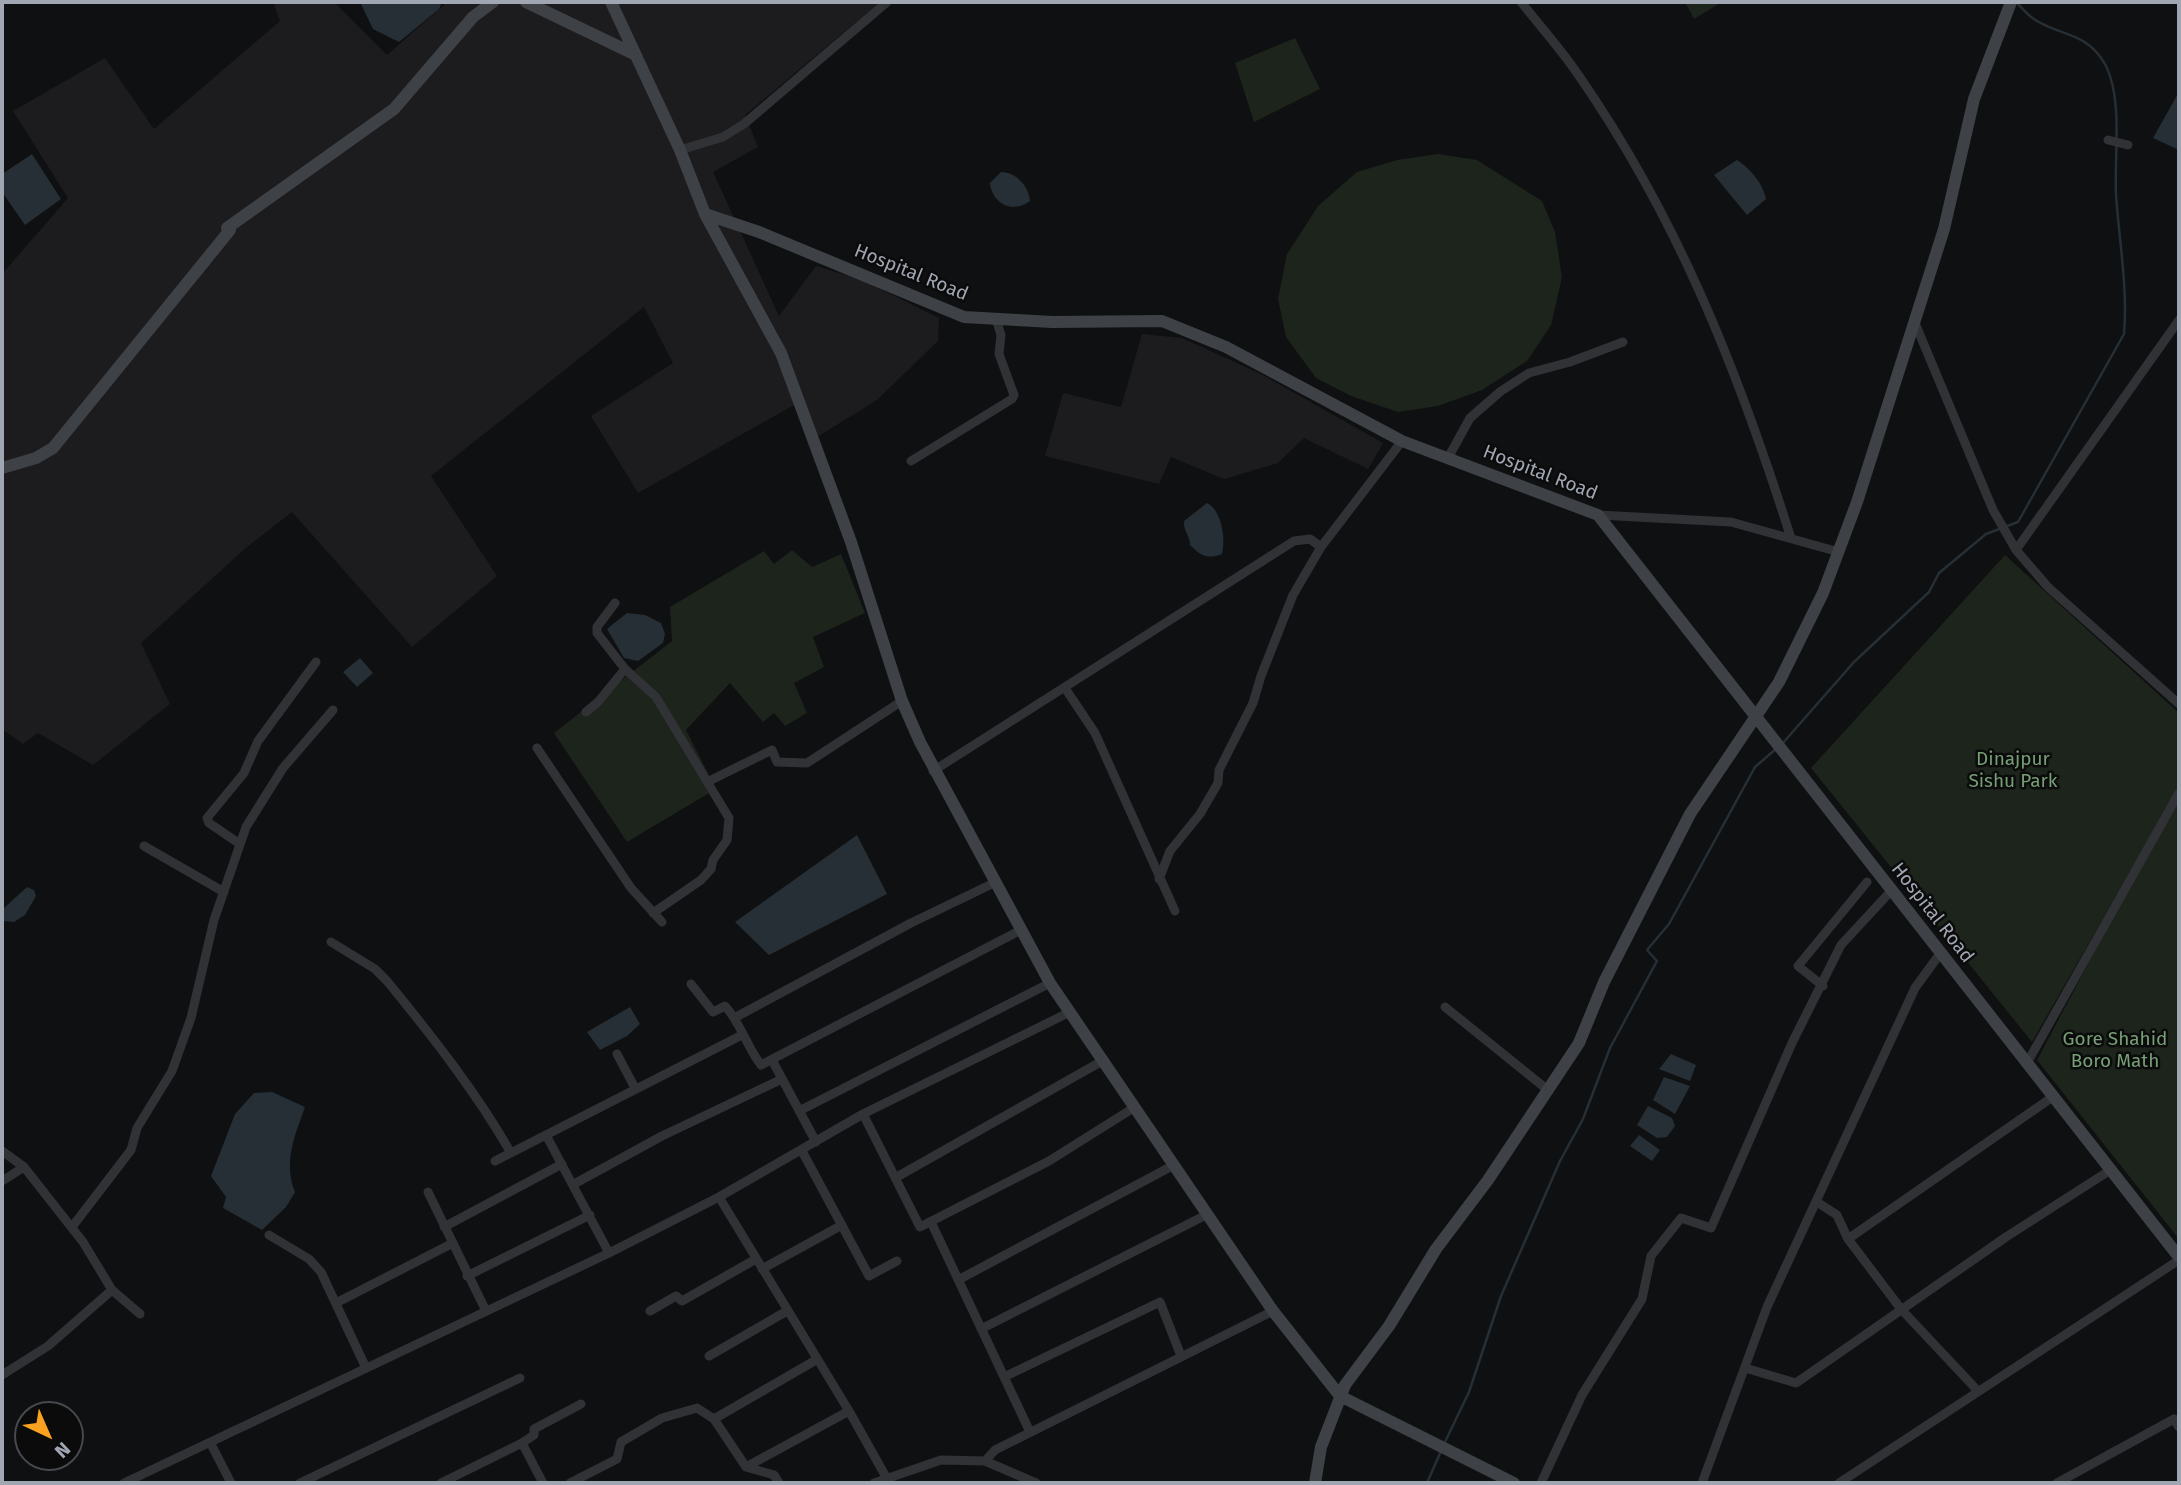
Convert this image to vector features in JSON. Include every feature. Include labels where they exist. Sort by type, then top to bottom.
[{"type":"street","points":[[2,468],[36,458],[53,448],[230,229],[227,228],[394,108],[473,17],[493,2]]},
{"type":"street","points":[[526,2],[634,54]]},
{"type":"street","points":[[611,2],[680,150],[705,214],[781,353],[850,542],[902,701],[933,771],[1050,984],[1273,1311],[1339,1396],[1514,1483]]},
{"type":"street","points":[[680,150],[723,137],[744,124],[887,2]]},
{"type":"street","points":[[1521,2],[1577,72],[1619,137],[1662,214],[1731,360],[1791,538]]},
{"type":"street","points":[[1315,1483],[1321,1447],[1339,1396],[1389,1326],[1436,1249],[1549,1091],[1579,1043],[1604,982],[1690,814],[1784,671],[1824,593],[1915,323],[1944,229],[1974,99],[2010,3]]},
{"type":"street","points":[[2108,141],[2128,145]]},
{"type":"street","name":"Hospital Road","points":[[705,214],[759,232],[964,317],[1162,321],[1226,347],[1402,441],[1598,515],[1939,955],[2112,1169],[2179,1259]]},
{"type":"street","points":[[911,461],[1013,399],[1014,395],[999,355],[1001,335],[996,318]]},
{"type":"street","points":[[2014,546],[2179,320]]},
{"type":"street","points":[[1915,323],[1999,520],[2014,546],[2048,587],[2177,699]]},
{"type":"street","points":[[1448,458],[1470,418],[1501,391],[1529,373],[1570,362],[1623,342]]},
{"type":"street","points":[[1159,879],[1170,851],[1200,814],[1219,783],[1219,770],[1253,703],[1293,595],[1321,547],[1402,441]]},
{"type":"street","points":[[1598,515],[1731,522],[1839,552]]},
{"type":"street","points":[[933,771],[1294,541],[1310,539],[1321,547]]},
{"type":"street","points":[[615,603],[597,627],[597,633],[625,669],[656,697],[729,818],[727,840],[701,880],[653,913]]},
{"type":"street","points":[[240,844],[209,823],[207,818],[244,773],[258,741],[316,662]]},
{"type":"street","points":[[586,712],[598,702],[625,669]]},
{"type":"street","points":[[1065,688],[1095,733],[1175,911]]},
{"type":"street","points":[[709,781],[772,750],[777,762],[807,763],[902,701]]},
{"type":"street","points":[[72,1227],[131,1150],[137,1128],[172,1071],[191,1018],[202,962],[246,827],[275,778],[333,710]]},
{"type":"street","points":[[537,748],[631,888],[662,922]]},
{"type":"street","points":[[2027,1063],[2179,793]]},
{"type":"street","points":[[144,846],[224,892]]},
{"type":"street","points":[[1823,986],[1798,966],[1867,882]]},
{"type":"street","points":[[736,1017],[911,923],[996,883]]},
{"type":"street","points":[[1541,1483],[1582,1395],[1642,1298],[1651,1256],[1681,1218],[1711,1228],[1792,1043],[1823,986],[1841,945],[1891,891]]},
{"type":"street","points":[[691,984],[713,1012],[725,1006],[736,1017],[742,1035],[761,1065],[1019,931]]},
{"type":"street","points":[[331,942],[369,965],[387,981],[495,1124],[511,1153]]},
{"type":"street","points":[[1702,1483],[1767,1307],[1915,988],[1939,955]]},
{"type":"street","points":[[799,1111],[1050,984]]},
{"type":"street","points":[[1446,1007],[1549,1091]]},
{"type":"street","points":[[124,1483],[608,1253],[719,1197],[863,1114],[1070,1012]]},
{"type":"street","points":[[495,1161],[742,1035]]},
{"type":"street","points":[[617,1054],[635,1088]]},
{"type":"street","points":[[772,1060],[816,1142]]},
{"type":"street","points":[[895,1178],[1104,1060]]},
{"type":"street","points":[[574,1184],[662,1136],[782,1079]]},
{"type":"street","points":[[1849,1239],[2054,1096]]},
{"type":"street","points":[[863,1114],[920,1227],[1049,1161],[1135,1107]]},
{"type":"street","points":[[546,1135],[608,1253]]},
{"type":"street","points":[[2,1151],[24,1167],[72,1227],[112,1290],[140,1314]]},
{"type":"street","points":[[802,1151],[869,1276],[897,1261]]},
{"type":"street","points":[[444,1227],[562,1164]]},
{"type":"street","points":[[958,1280],[1174,1165]]},
{"type":"street","points":[[2,1181],[24,1167]]},
{"type":"street","points":[[1745,1368],[1796,1383],[1901,1309],[2112,1169]]},
{"type":"street","points":[[428,1192],[451,1244],[486,1311]]},
{"type":"street","points":[[719,1197],[816,1360],[849,1410],[879,1482],[941,1460],[985,1461],[1036,1483]]},
{"type":"street","points":[[1817,1202],[1837,1215],[1849,1239],[1901,1309],[1977,1390]]},
{"type":"street","points":[[981,1329],[1208,1214]]},
{"type":"street","points":[[467,1276],[590,1215]]},
{"type":"street","points":[[931,1222],[1030,1432]]},
{"type":"street","points":[[762,1269],[842,1225]]},
{"type":"street","points":[[269,1235],[309,1259],[321,1272],[366,1368]]},
{"type":"street","points":[[335,1303],[451,1244]]},
{"type":"street","points":[[650,1311],[676,1296],[682,1301],[757,1259]]},
{"type":"street","points":[[1839,1483],[2179,1259]]},
{"type":"street","points":[[2,1375],[48,1346],[112,1290]]},
{"type":"street","points":[[1004,1377],[1160,1302],[1181,1356]]},
{"type":"street","points":[[709,1356],[787,1311]]},
{"type":"street","points":[[985,1461],[995,1450],[1273,1311]]},
{"type":"street","points":[[714,1419],[816,1360]]},
{"type":"street","points":[[300,1483],[520,1378]]},
{"type":"street","points":[[441,1483],[522,1443],[534,1435],[534,1429],[581,1404]]},
{"type":"street","points":[[570,1483],[617,1459],[621,1442],[662,1419],[697,1408],[714,1419],[746,1467],[774,1475],[779,1483]]},
{"type":"street","points":[[746,1467],[849,1410]]},
{"type":"street","points":[[2057,1483],[2174,1419],[2179,1427]]},
{"type":"street","points":[[210,1442],[231,1483]]},
{"type":"street","points":[[522,1443],[544,1483]]},
{"type":"shaded area","points":[[273,2],[334,2],[387,55],[447,2],[880,2],[745,115],[758,147],[713,172],[779,316],[816,266],[862,280],[939,318],[938,341],[877,400],[817,437],[801,401],[638,493],[591,416],[673,363],[644,307],[431,476],[497,576],[412,647],[292,512],[247,547],[141,643],[170,704],[93,765],[38,733],[23,744],[2,729],[2,274],[68,198],[13,111],[105,58],[154,129],[280,21]]},
{"type":"shaded area","points":[[360,2],[442,2],[439,9],[399,42],[373,29]]},
{"type":"shaded area","points":[[2179,92],[2179,150],[2153,138]]},
{"type":"shaded area","points":[[32,154],[61,199],[25,225],[2,192],[2,174]]},
{"type":"shaded area","points":[[1737,160],[1756,177],[1766,199],[1747,215],[1714,175]]},
{"type":"shaded area","points":[[1001,172],[1012,174],[1021,181],[1030,201],[1010,207],[999,201],[990,183]]},
{"type":"shaded area","points":[[1142,334],[1182,338],[1261,374],[1383,443],[1368,469],[1304,438],[1278,463],[1224,479],[1171,457],[1159,484],[1045,456],[1063,393],[1121,407]]},
{"type":"shaded area","points":[[1207,503],[1216,512],[1223,534],[1222,554],[1212,557],[1201,554],[1190,545],[1184,524],[1184,521]]},
{"type":"shaded area","points":[[627,613],[645,615],[661,623],[665,634],[663,643],[638,661],[624,658],[607,629]]},
{"type":"shaded area","points":[[360,658],[373,673],[357,687],[343,672]]},
{"type":"shaded area","points":[[857,835],[887,894],[769,955],[735,922]]},
{"type":"shaded area","points":[[27,887],[34,890],[36,896],[25,915],[14,922],[4,921],[4,908]]},
{"type":"shaded area","points":[[630,1007],[640,1024],[627,1036],[600,1050],[587,1032]]},
{"type":"shaded area","points":[[1671,1054],[1696,1065],[1690,1081],[1659,1069]]},
{"type":"shaded area","points":[[1664,1077],[1690,1086],[1675,1114],[1653,1100]]},
{"type":"shaded area","points":[[272,1092],[305,1107],[290,1159],[295,1192],[286,1207],[262,1230],[223,1208],[226,1197],[211,1176],[235,1114],[254,1093]]},
{"type":"shaded area","points":[[1648,1106],[1672,1118],[1675,1126],[1667,1137],[1657,1138],[1637,1125]]},
{"type":"shaded area","points":[[1639,1135],[1660,1150],[1652,1161],[1630,1146]]},
{"type":"green space","points":[[1685,2],[1722,2],[1694,19]]},
{"type":"green space","points":[[1295,38],[1320,89],[1254,122],[1235,63]]},
{"type":"green space","points":[[1438,154],[1477,160],[1542,201],[1555,232],[1562,277],[1551,325],[1527,361],[1482,390],[1438,406],[1398,412],[1351,396],[1316,378],[1286,337],[1278,299],[1287,254],[1318,206],[1357,172],[1397,160]]},
{"type":"green space","points":[[792,550],[812,567],[841,554],[865,613],[813,637],[824,667],[794,683],[807,713],[785,726],[774,713],[763,722],[730,683],[686,730],[716,789],[627,842],[554,733],[672,641],[670,607],[764,551],[774,564]]},
{"type":"green space","name":"Dinajpur Sishu Park","points":[[2005,555],[2179,713],[2179,786],[2032,1042],[1811,768]]},
{"type":"green space","name":"Gore Shahid Boro Math","points":[[2179,793],[2179,1239],[2037,1060]]},
{"type":"waterway","points":[[1782,744],[1854,662],[1929,592],[1939,573],[1986,534],[2018,522],[2124,334],[2124,282],[2116,195],[2117,129],[2111,80],[2106,66],[2090,46],[2041,23],[2016,2]]},
{"type":"waterway","points":[[1445,1442],[1469,1392],[1501,1296],[1560,1161],[1583,1119],[1610,1048],[1657,961],[1647,950],[1669,924],[1755,767],[1777,748]]},
{"type":"waterway","points":[[1427,1483],[1441,1451]]}]
